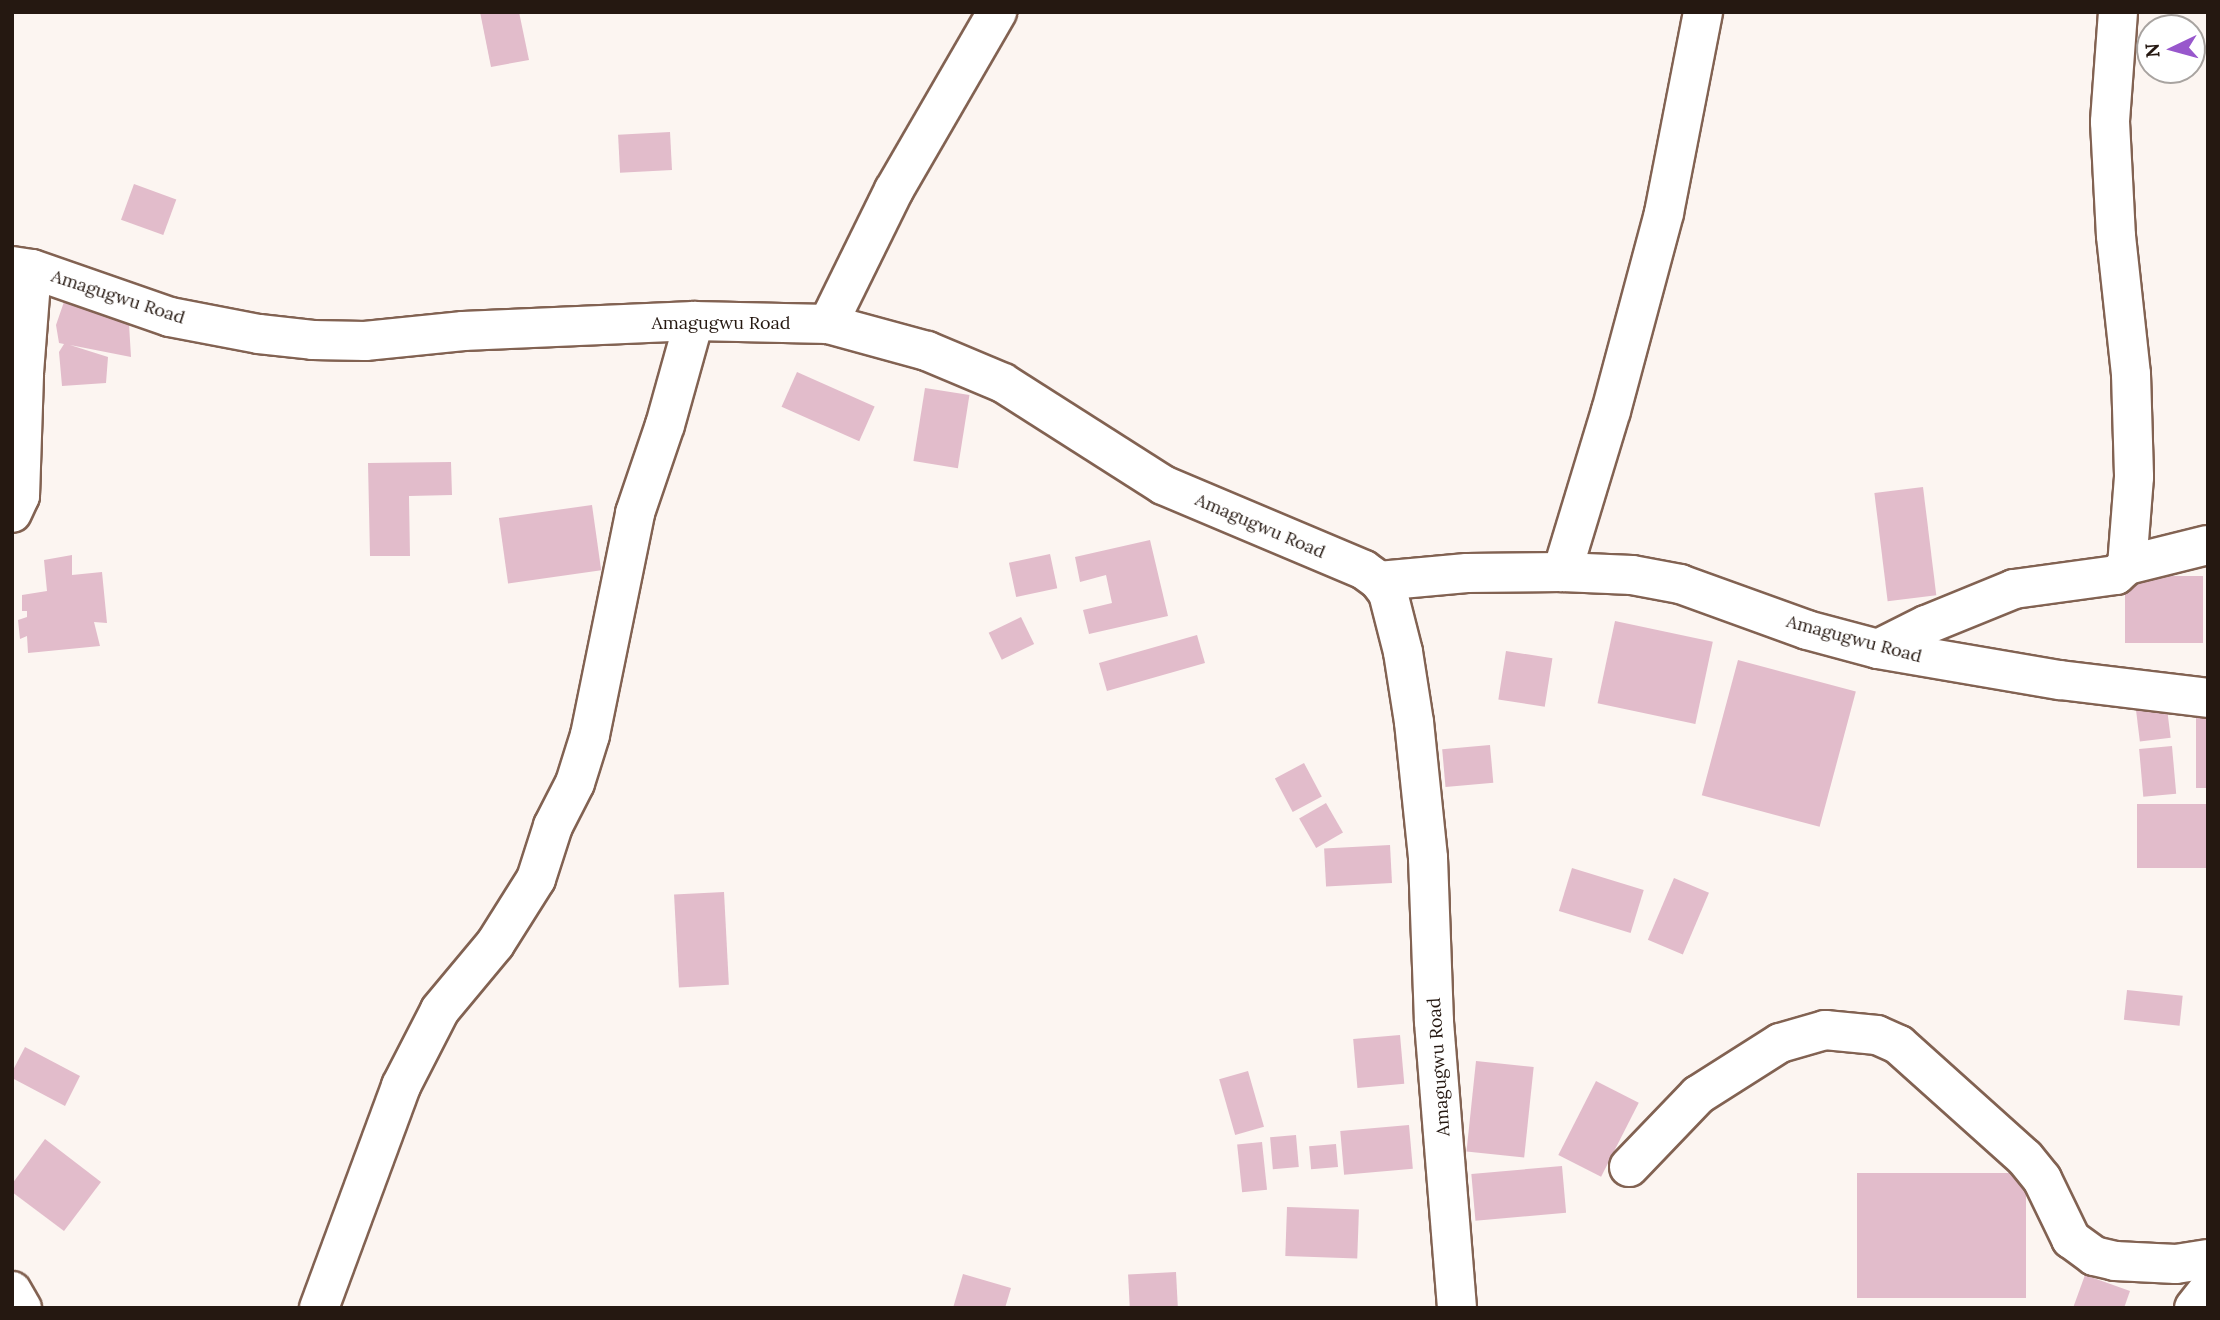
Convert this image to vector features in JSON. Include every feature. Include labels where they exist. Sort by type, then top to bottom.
[{"type":"street","points":[[828,324],[894,190],[997,12]]},
{"type":"street","points":[[1562,572],[1622,372],[1664,213],[1703,12]]},
{"type":"street","points":[[2118,12],[2110,122],[2116,236],[2131,374],[2134,477],[2127,565]]},
{"type":"street","points":[[12,513],[20,496],[24,373],[22,267]]},
{"type":"street","name":"Amagugwu Road","points":[[22,267],[170,317],[259,334],[313,340],[365,341],[463,331],[694,321],[828,324],[927,351],[1003,383],[1163,485],[1364,570],[1379,581],[1388,593],[1403,652],[1416,746],[1428,858],[1434,1022],[1457,1308]]},
{"type":"street","points":[[319,1308],[401,1086],[440,1010],[495,944],[536,878],[554,826],[575,783],[595,711],[635,513],[665,425],[694,321]]},
{"type":"street","points":[[1878,649],[1926,625],[2014,589],[2116,575],[2127,565],[2208,545]]},
{"type":"street","name":"Amagugwu Road","points":[[1379,581],[1467,573],[1562,572],[1632,575],[1680,583],[1807,630],[1878,649],[2060,680],[2208,698]]},
{"type":"street","points":[[1629,1167],[1698,1095],[1780,1042],[1825,1030],[1877,1035],[1899,1045],[2025,1158],[2042,1179],[2071,1239],[2094,1256],[2115,1261],[2176,1264],[2208,1259]]},
{"type":"street","points":[[2194,1308],[2208,1290]]},
{"type":"street","points":[[12,1291],[22,1308]]},
{"type":"building","points":[[480,12],[519,12],[529,60],[491,67]]},
{"type":"building","points":[[670,132],[672,170],[620,173],[618,135]]},
{"type":"building","points":[[134,184],[176,199],[163,235],[121,220]]},
{"type":"building","points":[[66,296],[115,310],[129,324],[131,357],[70,345],[108,357],[106,383],[62,386],[59,352],[64,344],[59,343],[56,325]]},
{"type":"building","points":[[797,372],[875,407],[859,441],[782,407]]},
{"type":"building","points":[[925,388],[969,395],[958,468],[913,461]]},
{"type":"building","points":[[451,462],[452,495],[409,496],[410,556],[370,556],[368,463]]},
{"type":"building","points":[[1923,487],[1936,595],[1888,601],[1874,493]]},
{"type":"building","points":[[592,505],[601,570],[508,583],[499,518]]},
{"type":"building","points":[[1150,540],[1168,616],[1089,634],[1083,610],[1112,603],[1106,575],[1080,582],[1075,557]]},
{"type":"building","points":[[1050,554],[1057,588],[1016,597],[1009,563]]},
{"type":"building","points":[[72,555],[72,575],[102,572],[107,623],[94,622],[100,646],[28,653],[27,636],[20,639],[18,620],[27,617],[27,611],[22,611],[22,595],[47,591],[44,560]]},
{"type":"building","points":[[2125,576],[2203,576],[2203,643],[2125,643]]},
{"type":"building","points":[[1021,617],[1034,644],[1002,660],[989,633]]},
{"type":"building","points":[[1615,621],[1713,642],[1695,724],[1598,703]]},
{"type":"building","points":[[1197,635],[1205,663],[1107,691],[1099,663]]},
{"type":"building","points":[[1506,651],[1552,658],[1545,707],[1498,699]]},
{"type":"building","points":[[1738,660],[1856,692],[1820,827],[1702,795]]},
{"type":"building","points":[[2166,700],[2171,738],[2140,741],[2135,704]]},
{"type":"building","points":[[2196,709],[2208,709],[2208,788],[2196,788]]},
{"type":"building","points":[[1490,745],[1493,783],[1445,787],[1442,749]]},
{"type":"building","points":[[2172,746],[2176,794],[2143,797],[2139,749]]},
{"type":"building","points":[[1304,763],[1322,797],[1293,812],[1275,778]]},
{"type":"building","points":[[1326,803],[1343,832],[1316,848],[1299,819]]},
{"type":"building","points":[[2137,804],[2208,804],[2208,868],[2137,868]]},
{"type":"building","points":[[1390,845],[1392,883],[1326,886],[1324,848]]},
{"type":"building","points":[[1572,868],[1644,890],[1631,933],[1559,911]]},
{"type":"building","points":[[1674,878],[1709,893],[1683,955],[1648,940]]},
{"type":"building","points":[[724,892],[729,985],[679,987],[674,895]]},
{"type":"building","points":[[2127,990],[2183,996],[2180,1026],[2124,1020]]},
{"type":"building","points":[[1400,1035],[1404,1084],[1357,1088],[1353,1039]]},
{"type":"building","points":[[25,1047],[80,1076],[65,1106],[12,1078],[12,1072]]},
{"type":"building","points":[[1476,1061],[1534,1067],[1524,1158],[1466,1152]]},
{"type":"building","points":[[1248,1071],[1264,1127],[1235,1135],[1219,1079]]},
{"type":"building","points":[[1596,1081],[1639,1103],[1601,1177],[1558,1155]]},
{"type":"building","points":[[1409,1125],[1413,1169],[1344,1175],[1340,1131]]},
{"type":"building","points":[[1296,1135],[1299,1167],[1273,1169],[1270,1137]]},
{"type":"building","points":[[45,1139],[101,1182],[64,1231],[12,1192],[12,1184]]},
{"type":"building","points":[[1262,1142],[1267,1190],[1242,1192],[1237,1145]]},
{"type":"building","points":[[1336,1144],[1338,1167],[1311,1169],[1309,1146]]},
{"type":"building","points":[[1562,1166],[1566,1213],[1475,1221],[1471,1174]]},
{"type":"building","points":[[1857,1173],[2026,1173],[2026,1298],[1857,1298]]},
{"type":"building","points":[[1287,1207],[1359,1210],[1357,1258],[1285,1256]]},
{"type":"building","points":[[1176,1272],[1178,1308],[1130,1308],[1128,1275]]},
{"type":"building","points":[[963,1274],[1011,1288],[1005,1308],[953,1308]]},
{"type":"building","points":[[2085,1275],[2130,1291],[2124,1308],[2073,1308]]}]
